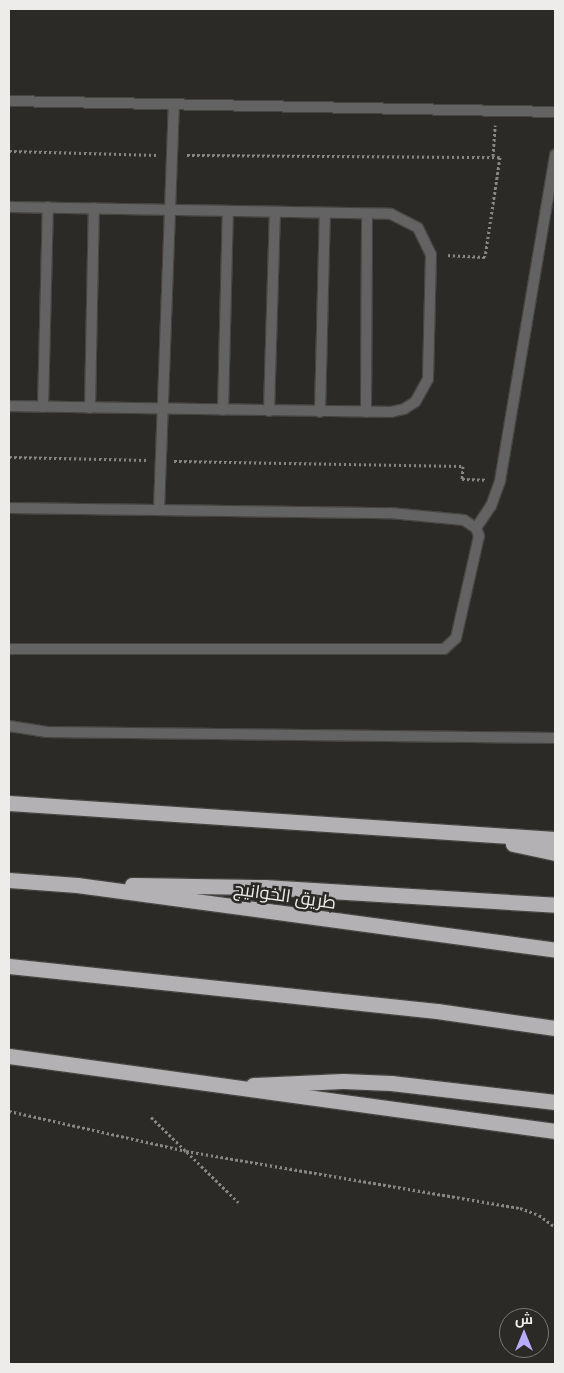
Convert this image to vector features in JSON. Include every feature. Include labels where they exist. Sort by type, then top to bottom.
[{"type":"highway","points":[[9,803],[555,839]]},
{"type":"highway","points":[[495,836],[555,853]]},
{"type":"highway","name":"طريق الخوانيج","points":[[9,880],[77,885],[555,950]]},
{"type":"highway","points":[[77,885],[255,887],[555,905]]},
{"type":"highway","points":[[9,966],[418,1009],[555,1028]]},
{"type":"highway","points":[[9,1056],[555,1131]]},
{"type":"highway","points":[[234,1088],[268,1083],[391,1083],[555,1102]]},
{"type":"lane","points":[[9,101],[174,106],[555,112]]},
{"type":"lane","points":[[159,510],[174,106]]},
{"type":"lane","points":[[9,649],[444,649],[456,638],[479,544],[476,528],[491,506],[500,480],[555,155]]},
{"type":"lane","points":[[9,207],[391,214],[406,219],[427,240],[432,255],[428,379],[424,391],[404,409],[366,412],[320,412],[9,406]]},
{"type":"lane","points":[[43,407],[48,208]]},
{"type":"lane","points":[[90,408],[94,208]]},
{"type":"lane","points":[[222,410],[228,210]]},
{"type":"lane","points":[[269,411],[275,212]]},
{"type":"lane","points":[[320,412],[324,212]]},
{"type":"lane","points":[[366,412],[367,214]]},
{"type":"lane","points":[[9,508],[390,513],[464,520],[476,528]]},
{"type":"lane","points":[[9,726],[46,732],[555,738]]},
{"type":"path","points":[[493,156],[496,112]]},
{"type":"path","points":[[9,151],[172,155],[500,157],[485,257],[432,255]]},
{"type":"path","points":[[9,457],[463,466],[462,478],[500,480]]},
{"type":"path","points":[[9,1111],[186,1151],[520,1208],[539,1215],[555,1227]]},
{"type":"path","points":[[151,1118],[238,1202]]}]
